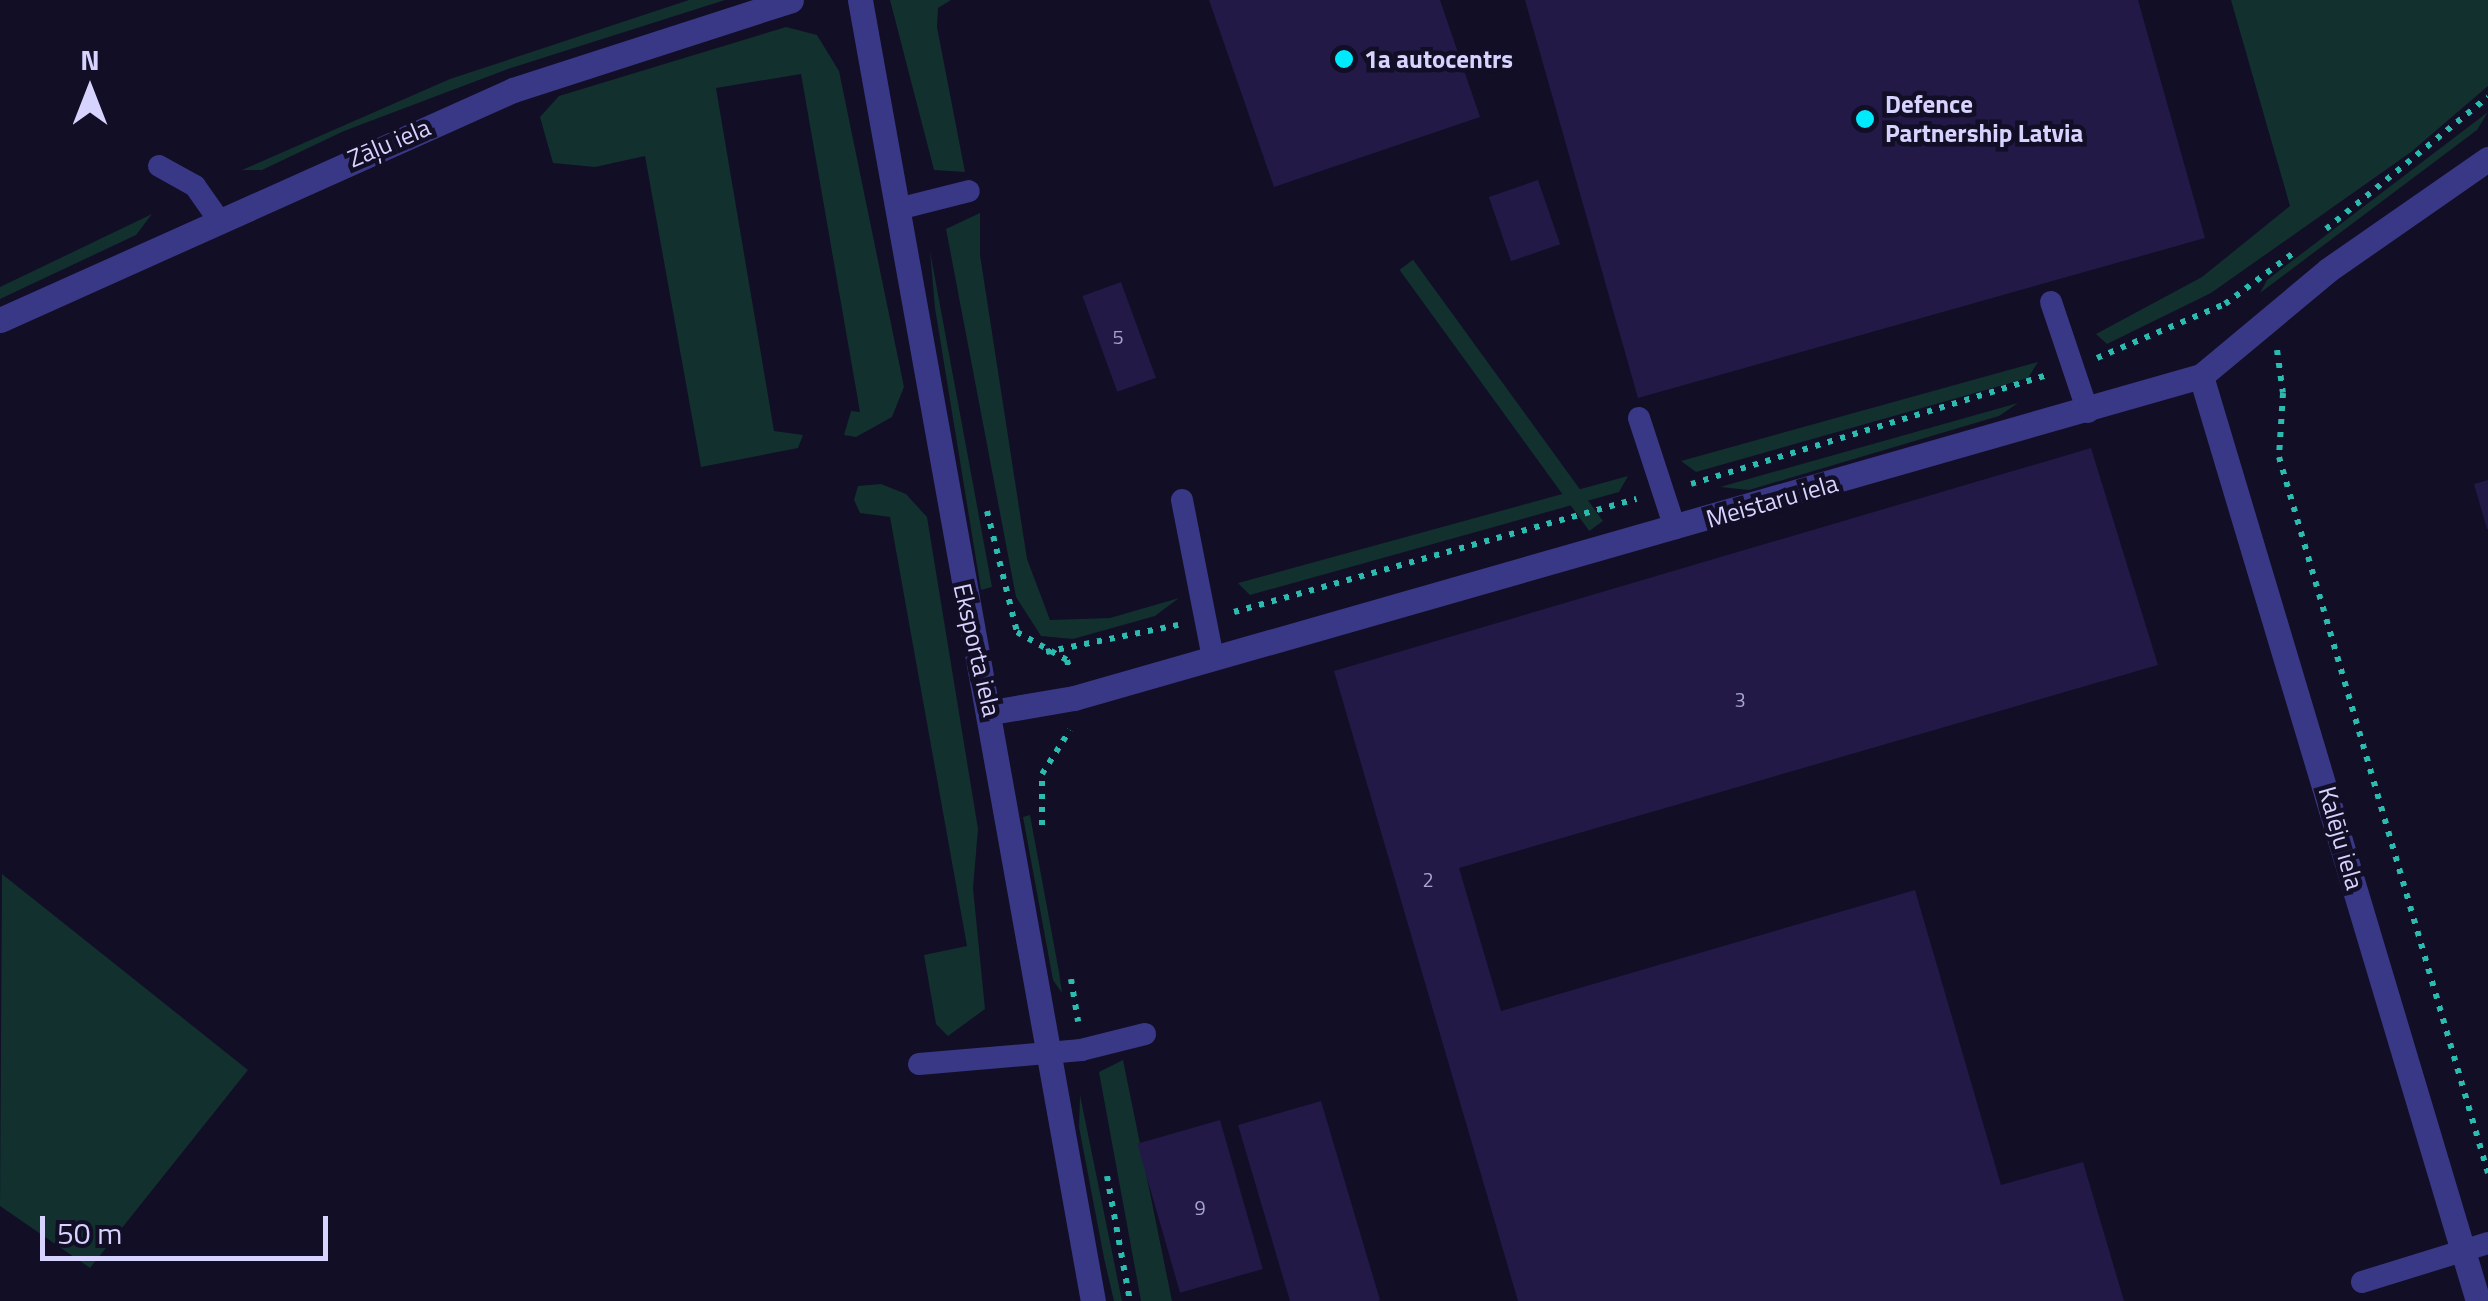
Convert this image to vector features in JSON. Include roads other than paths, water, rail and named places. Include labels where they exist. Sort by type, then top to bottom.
[{"type":"street","name":"Zāļu iela","points":[[0,320],[217,218],[514,90],[791,0]]},
{"type":"street","name":"Eksporta iela","points":[[860,0],[941,474],[992,712],[1044,1049],[1093,1301]]},
{"type":"street","name":"Meistaru iela","points":[[992,712],[1074,698],[2088,412],[2201,376],[2328,270],[2488,158]]},
{"type":"street","name":"Kalēju iela","points":[[2201,376],[2476,1246],[2478,1301]]},
{"type":"lane","points":[[159,166],[194,186],[217,218]]},
{"type":"lane","points":[[898,209],[969,191]]},
{"type":"lane","points":[[2051,302],[2088,412]]},
{"type":"lane","points":[[1638,418],[1675,528]]},
{"type":"lane","points":[[1182,500],[1213,658]]},
{"type":"lane","points":[[919,1064],[1044,1049],[1081,1050],[1144,1034]]},
{"type":"lane","points":[[2362,1282],[2476,1246]]},
{"type":"place","name":"1a autocentrs","points":[[1344,59]]},
{"type":"place","name":"Defence Partnership Latvia","points":[[1865,119]]}]
